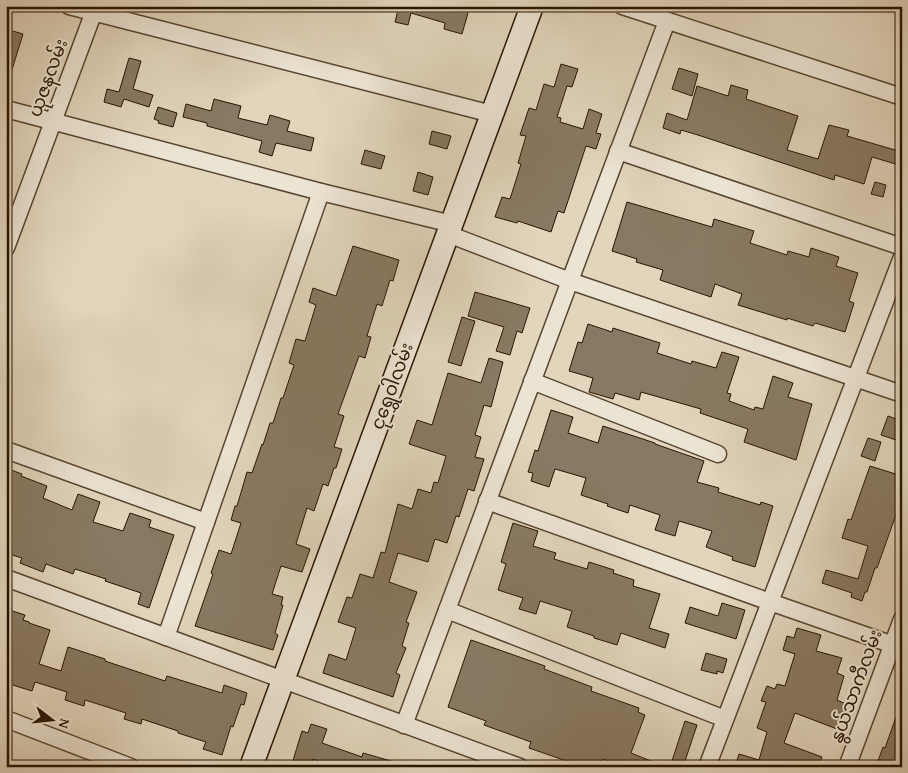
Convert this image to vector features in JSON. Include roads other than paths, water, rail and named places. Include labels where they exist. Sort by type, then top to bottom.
[{"type":"street","points":[[69,6],[94,10],[492,114]]},
{"type":"street","name":"ငုရွှေဝါလမ်း","points":[[251,767],[532,6]]},
{"type":"street","points":[[622,6],[902,97]]},
{"type":"street","name":"ယုဇနလမ်း","points":[[7,245],[94,10]]},
{"type":"street","points":[[404,725],[667,21]]},
{"type":"street","points":[[6,109],[321,192],[450,229],[570,281],[902,394]]},
{"type":"street","points":[[618,151],[902,247]]},
{"type":"street","points":[[166,637],[321,192]]},
{"type":"street","points":[[707,767],[902,257]]},
{"type":"street","points":[[532,381],[718,454]]},
{"type":"street","points":[[6,450],[206,522]]},
{"type":"street","points":[[487,502],[897,646]]},
{"type":"street","points":[[6,578],[520,767]]},
{"type":"street","points":[[447,610],[725,719]]},
{"type":"street","name":"နွယ်သာကီလမ်း","points":[[847,767],[897,646],[902,619]]},
{"type":"street","points":[[6,719],[131,767]]}]
